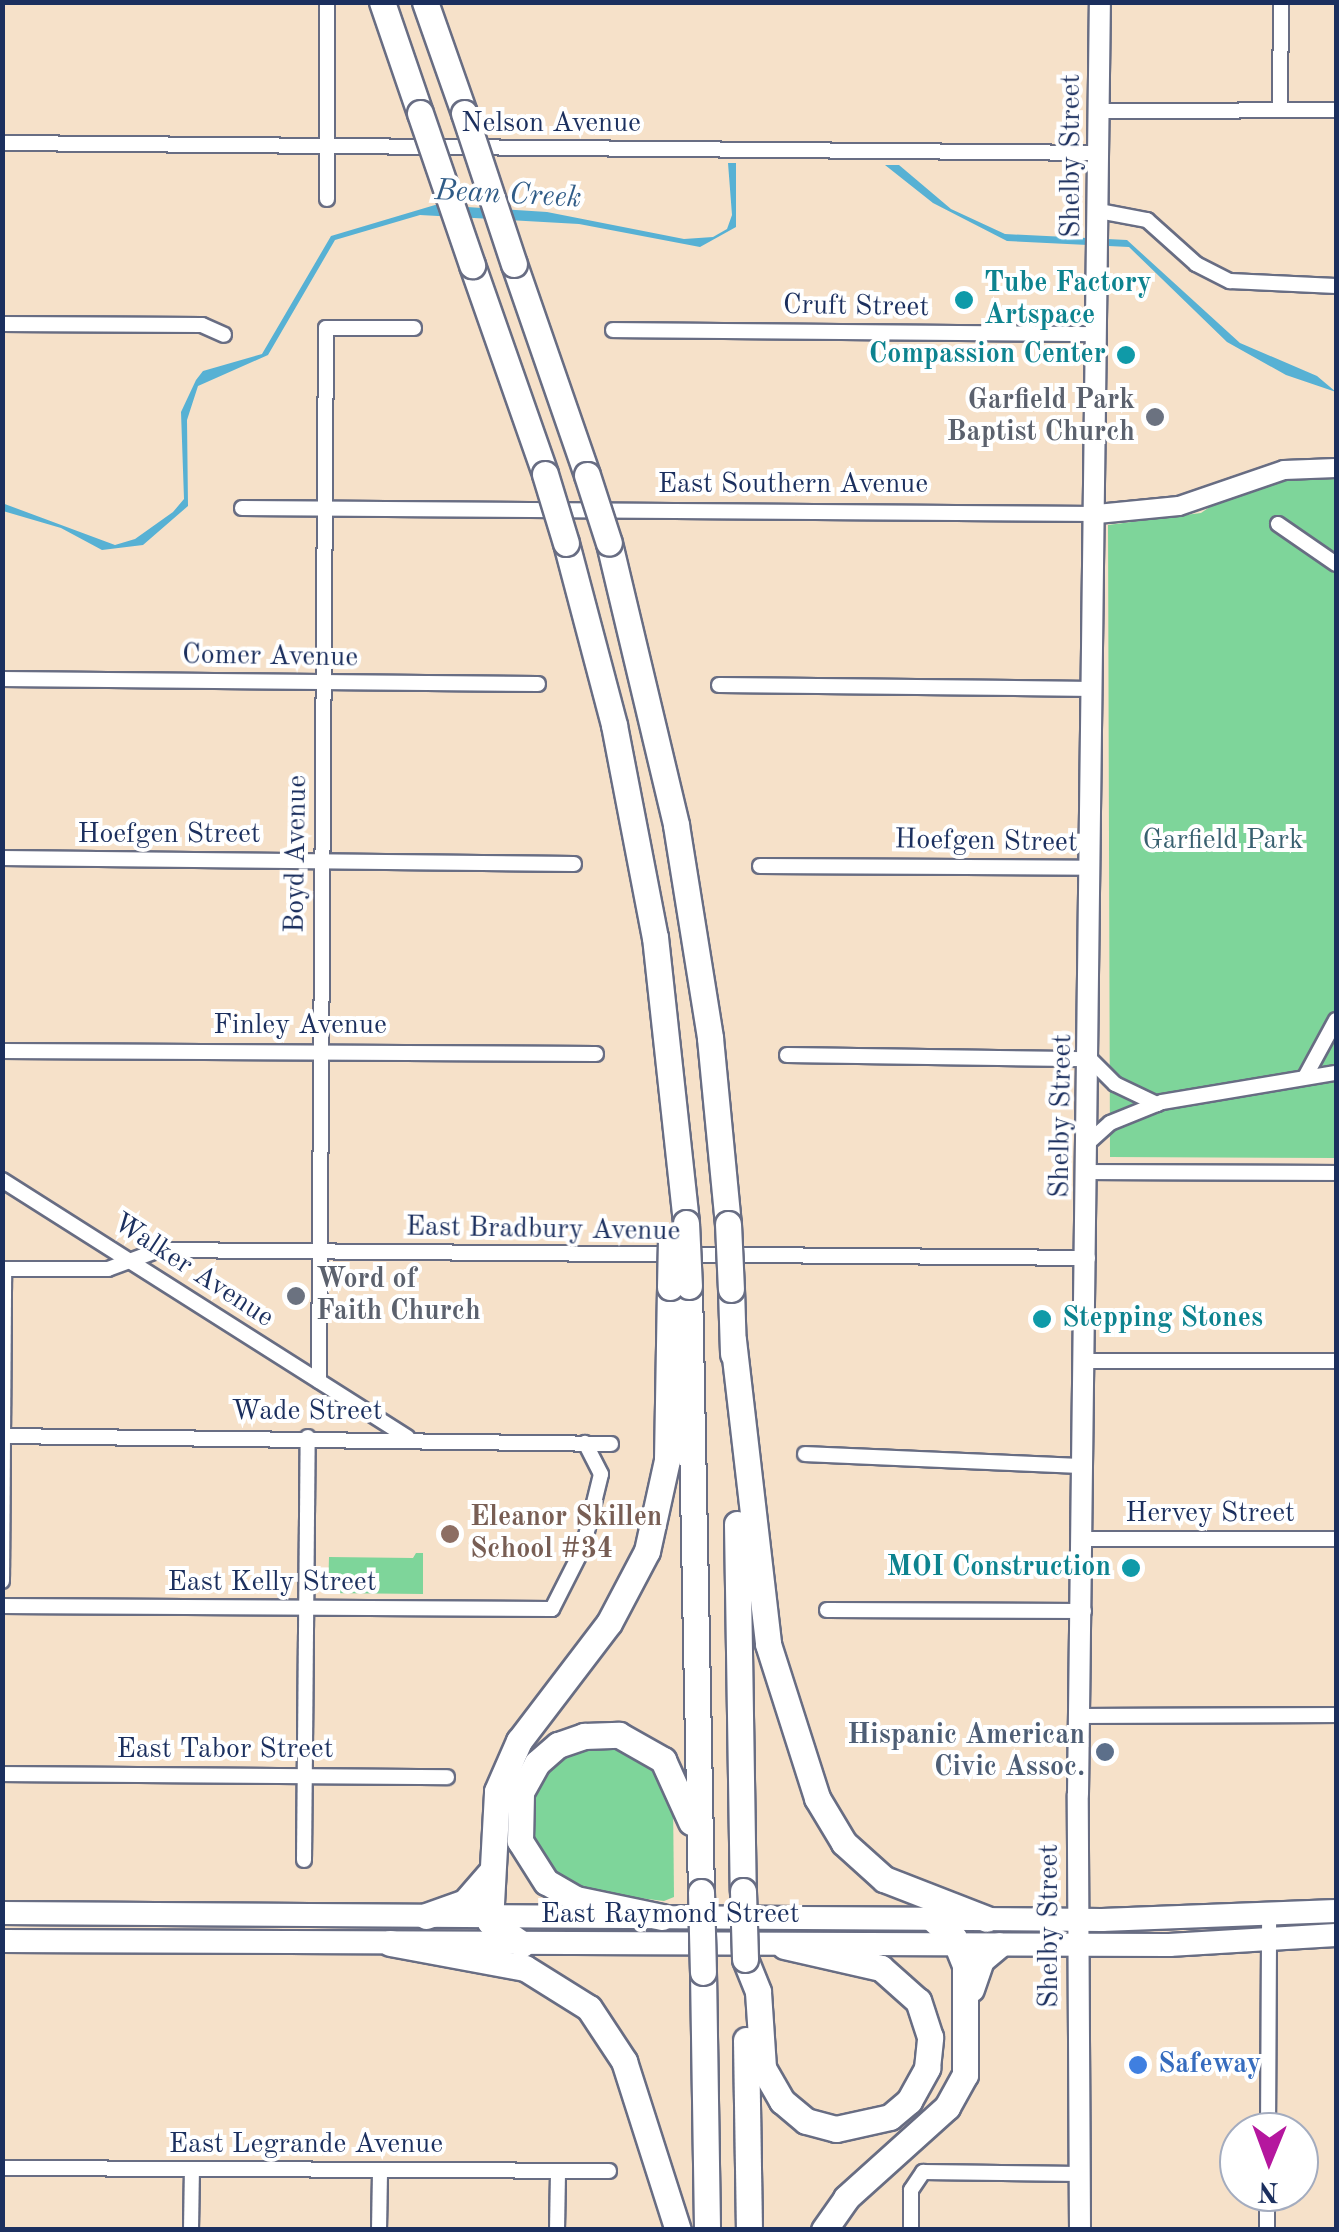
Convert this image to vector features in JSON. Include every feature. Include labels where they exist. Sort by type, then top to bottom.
[{"type":"highway","points":[[382,2],[566,543],[623,768],[673,1064],[701,1892],[708,2230]]},
{"type":"highway","points":[[425,2],[609,543],[676,825],[710,1038],[728,1224],[733,1340],[749,2230]]},
{"type":"highway","points":[[522,1944],[500,1934],[489,1917],[494,1807],[514,1749],[612,1618],[652,1535],[668,1460],[680,1287]]},
{"type":"highway","points":[[733,1340],[768,1644],[817,1798],[851,1851],[884,1879],[987,1919]]},
{"type":"highway","points":[[662,1917],[576,1898],[540,1876],[517,1825],[531,1772],[549,1752],[584,1736],[611,1734],[642,1744],[676,1778],[700,1860]]},
{"type":"highway","points":[[426,1916],[465,1902],[490,1873]]},
{"type":"highway","points":[[824,2230],[839,2206],[956,2094],[968,2061],[969,1999],[958,1945],[932,1918]]},
{"type":"highway","points":[[390,1943],[530,1970],[588,2008],[624,2061],[678,2230]]},
{"type":"highway","points":[[969,1999],[980,1962],[999,1945]]},
{"type":"highway","points":[[747,1970],[764,2068],[786,2106],[818,2126],[849,2130],[879,2123],[905,2105],[930,2055],[926,2018],[911,1990],[876,1966],[784,1946]]},
{"type":"main road","name":"Shelby Street","points":[[1080,2230],[1077,1919],[1086,1466],[1100,2]]},
{"type":"main road","name":"East Raymond Street","points":[[2,1913],[1077,1919],[1336,1911]]},
{"type":"main road","name":"East Raymond Street","points":[[2,1941],[1078,1945],[1336,1935]]},
{"type":"street","points":[[326,2],[327,198]]},
{"type":"street","points":[[1280,2],[1280,110]]},
{"type":"street","points":[[1099,111],[1336,110]]},
{"type":"street","name":"Nelson Avenue","points":[[2,144],[1099,153]]},
{"type":"street","points":[[1099,217],[1147,220],[1196,264],[1230,281],[1336,286]]},
{"type":"street","points":[[2,324],[202,325],[224,335]]},
{"type":"street","name":"Boyd Avenue","points":[[319,1381],[326,328],[414,328]]},
{"type":"street","name":"Cruft Street","points":[[613,330],[1098,334]]},
{"type":"street","name":"East Southern Avenue","points":[[242,508],[1097,514],[1179,506],[1284,470],[1336,468]]},
{"type":"street","points":[[1278,524],[1336,564]]},
{"type":"street","name":"Comer Avenue","points":[[2,679],[538,684]]},
{"type":"street","points":[[719,685],[1094,689]]},
{"type":"street","name":"Hoefgen Street","points":[[2,858],[574,864]]},
{"type":"street","name":"Hoefgen Street","points":[[760,866],[1092,868]]},
{"type":"street","points":[[1305,1077],[1336,1020]]},
{"type":"street","name":"Finley Avenue","points":[[2,1051],[596,1054]]},
{"type":"street","points":[[788,1056],[1090,1058],[1115,1084],[1156,1104]]},
{"type":"street","points":[[1089,1142],[1110,1124],[1156,1104],[1336,1073]]},
{"type":"street","points":[[1088,1172],[1336,1173]]},
{"type":"street","name":"Walker Avenue","points":[[2,1180],[408,1438]]},
{"type":"street","name":"East Bradbury Avenue","points":[[3,1269],[108,1269],[159,1250],[1088,1258]]},
{"type":"street","points":[[2,1582],[3,1269]]},
{"type":"street","points":[[1086,1361],[1336,1361]]},
{"type":"street","name":"Wade Street","points":[[3,1436],[408,1438],[611,1444]]},
{"type":"street","points":[[304,1860],[308,1437]]},
{"type":"street","name":"East Kelly Street","points":[[2,1606],[541,1610],[560,1603],[587,1534],[600,1474],[586,1443]]},
{"type":"street","points":[[805,1454],[1086,1466]]},
{"type":"street","name":"Hervey Street","points":[[1084,1540],[1336,1539]]},
{"type":"street","points":[[827,1610],[1084,1611]]},
{"type":"street","points":[[1083,1716],[1336,1716]]},
{"type":"street","name":"East Tabor Street","points":[[2,1774],[448,1777]]},
{"type":"street","points":[[1268,2112],[1269,1914]]},
{"type":"street","name":"East Legrande Avenue","points":[[2,2168],[610,2171]]},
{"type":"street","points":[[192,2169],[192,2230]]},
{"type":"street","points":[[379,2230],[380,2170]]},
{"type":"street","points":[[557,2230],[558,2171]]},
{"type":"street","points":[[911,2230],[911,2190],[918,2175],[1080,2174]]},
{"type":"green space","name":"Garfield Park","points":[[1336,479],[1336,1158],[1110,1157],[1108,525],[1201,513],[1236,489],[1285,480]]},
{"type":"green space","points":[[416,1553],[423,1553],[423,1594],[328,1593],[329,1557],[413,1558]]},
{"type":"green space","points":[[609,1742],[658,1771],[673,1800],[674,1897],[664,1901],[581,1891],[548,1874],[533,1855],[529,1786],[578,1745]]},
{"type":"water","name":"Bean Creek","points":[[728,163],[736,163],[736,227],[700,247],[579,224],[420,215],[335,240],[268,355],[198,386],[187,420],[188,506],[143,545],[102,550],[61,528],[3,511],[2,503],[115,545],[135,539],[173,512],[184,499],[181,412],[196,380],[203,371],[262,354],[331,236],[435,205],[547,212],[684,239],[713,237],[727,229],[732,215]]},
{"type":"water","points":[[885,165],[899,165],[951,209],[1005,234],[1127,240],[1240,343],[1317,376],[1336,392],[1286,375],[1227,342],[1129,247],[1007,241],[933,203]]},
{"type":"place","name":"Tube Factory Artspace","points":[[964,300]]},
{"type":"place","name":"Compassion Center","points":[[1126,355]]},
{"type":"place","name":"Garfield Park Baptist Church","points":[[1155,417]]},
{"type":"place","name":"Word of Faith Church","points":[[296,1296]]},
{"type":"place","name":"Stepping Stones","points":[[1042,1319]]},
{"type":"place","name":"Eleanor Skillen School #34","points":[[450,1534]]},
{"type":"place","name":"MOI Construction","points":[[1131,1568]]},
{"type":"place","name":"Hispanic American Civic Assoc.","points":[[1105,1752]]},
{"type":"place","name":"Safeway","points":[[1138,2065]]}]
